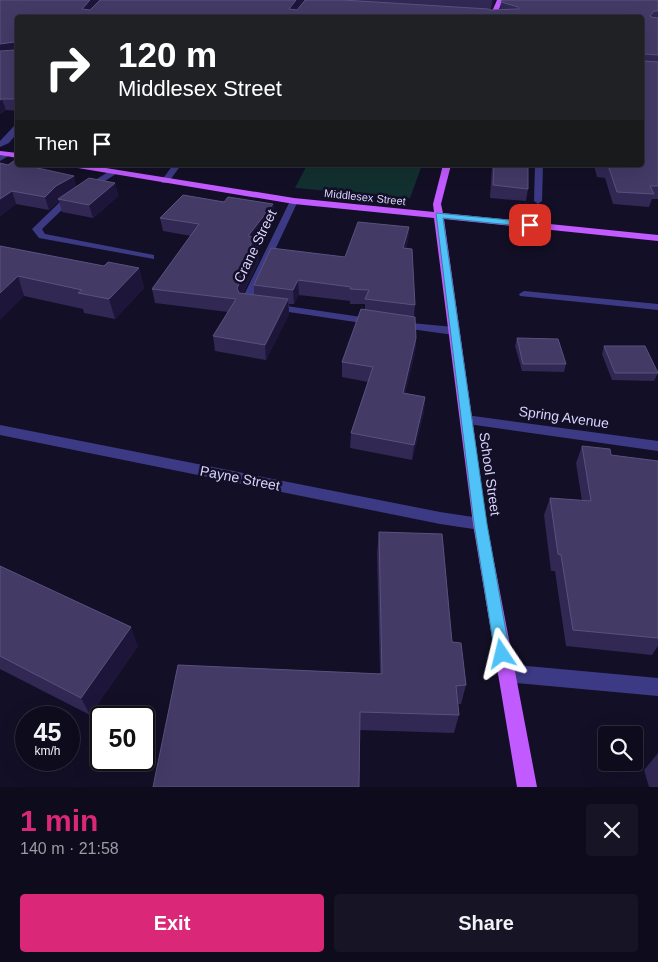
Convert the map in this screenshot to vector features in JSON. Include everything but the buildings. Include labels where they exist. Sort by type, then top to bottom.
[{"type":"main road","points":[[493,15],[500,0]]},
{"type":"main road","name":"Middlesex Street","points":[[83,167],[294,201],[658,238]]},
{"type":"main road","name":"School Street","points":[[446,167],[437,204],[480,524],[527,787]]},
{"type":"street","points":[[484,13],[490,15]]},
{"type":"street","points":[[0,145],[15,130]]},
{"type":"street","points":[[0,159],[4,153]]},
{"type":"street","points":[[165,181],[176,167]]},
{"type":"street","points":[[538,201],[540,167]]},
{"type":"street","points":[[112,172],[64,203],[37,229],[42,236],[150,257]]},
{"type":"street","name":"Crane Street","points":[[294,201],[245,303],[454,331]]},
{"type":"street","points":[[524,294],[658,307]]},
{"type":"street","name":"Spring Avenue","points":[[466,420],[658,446]]},
{"type":"street","name":"Payne Street","points":[[0,430],[430,516],[480,524]]},
{"type":"street","points":[[506,673],[658,687]]},
{"type":"green space","points":[[306,167],[421,167],[410,198],[295,188]]},
{"type":"route","points":[[502,654],[480,524],[439,215],[530,225]]}]
